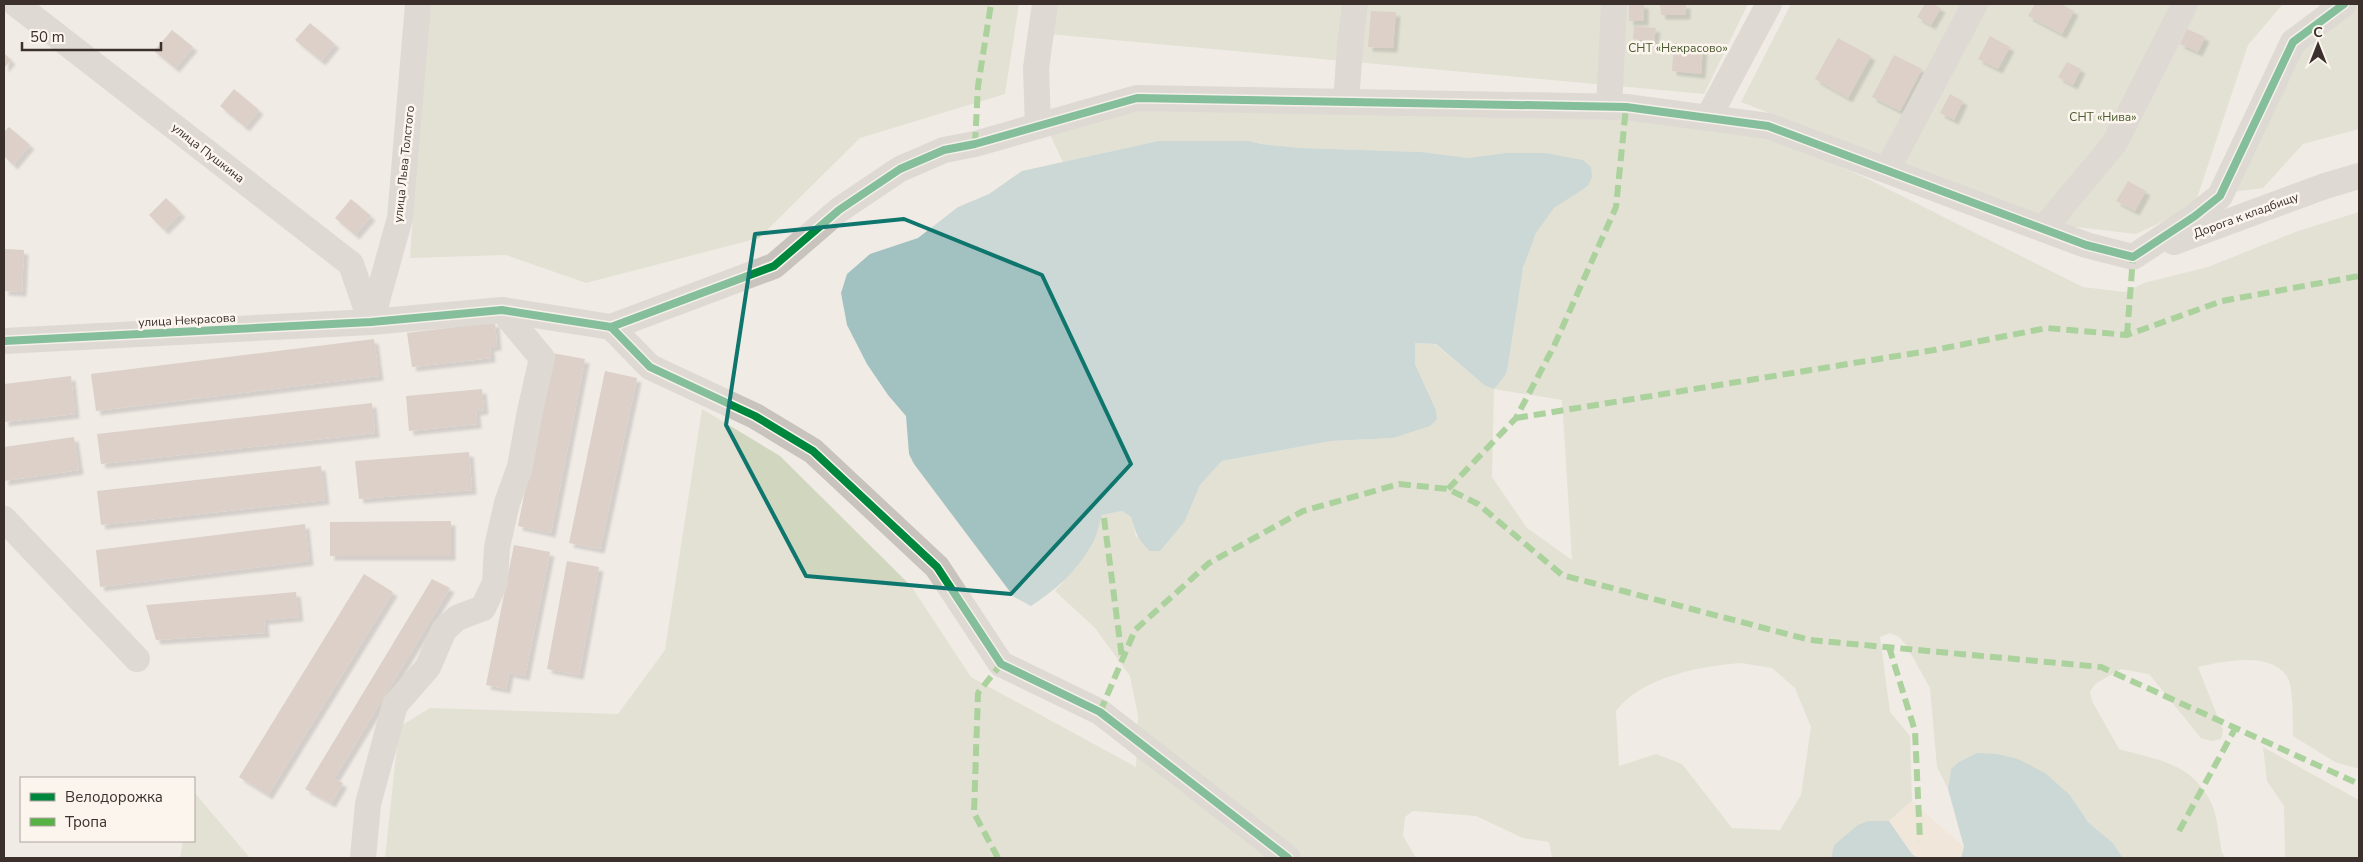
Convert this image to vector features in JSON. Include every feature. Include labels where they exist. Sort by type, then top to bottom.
[{"type":"street","name":"улица Пушкина","points":[[16,4],[351,264],[371,322]]},
{"type":"street","name":"улица Льва Толстого","points":[[371,322],[400,218],[418,4]]},
{"type":"street","points":[[1038,126],[1036,68],[1045,4]]},
{"type":"street","points":[[1346,102],[1355,4]]},
{"type":"street","points":[[1609,107],[1614,4]]},
{"type":"street","points":[[1708,118],[1769,4]]},
{"type":"street","points":[[1887,170],[1975,4]]},
{"type":"street","points":[[2042,229],[2114,144],[2185,4]]},
{"type":"street","points":[[1288,858],[1100,712],[1001,664],[937,567],[813,452],[755,416],[650,367],[611,327],[774,266],[839,210],[900,169],[944,150],[975,144],[1137,98],[1609,107],[1768,126],[2086,245],[2133,257],[2195,216],[2220,196],[2293,42],[2344,4]]},
{"type":"street","name":"Дорога к кладбищу","points":[[2133,257],[2325,186],[2359,176]]},
{"type":"street","name":"улица Некрасова","points":[[4,341],[371,322],[502,310],[611,327]]},
{"type":"street","points":[[363,858],[368,804],[396,705],[428,667],[444,630],[457,618],[483,608],[495,583],[497,547],[507,503],[520,467],[542,358],[502,310]]},
{"type":"street","points":[[4,519],[137,659]]},
{"type":"highlighted area","points":[[904,219],[1042,275],[1131,464],[1011,594],[806,576],[726,425],[755,234]]},
{"type":"green space","points":[[427,4],[1019,4],[1005,94],[860,138],[759,238],[586,283],[506,255],[410,258]]},
{"type":"green space","name":"СНТ «Некрасово»","points":[[1043,4],[1748,4],[1704,94],[1038,33]]},
{"type":"green space","name":"СНТ «Нива»","points":[[1791,4],[2283,4],[2248,45],[2194,207],[2136,234],[2051,224],[1741,102]]},
{"type":"green space","points":[[2359,4],[2359,129],[2303,144],[2263,188],[2233,192],[2295,52]]},
{"type":"green space","points":[[1160,100],[1602,115],[1754,130],[1864,177],[2083,287],[2125,292],[2144,283],[2208,267],[2298,231],[2359,212],[2359,769],[2335,762],[2293,736],[2292,696],[2289,681],[2286,675],[2278,668],[2268,663],[2244,660],[2198,667],[2223,730],[2221,739],[2211,741],[2201,738],[2149,674],[2121,669],[2095,684],[2090,692],[2092,701],[2119,749],[2175,766],[2186,772],[2196,781],[2205,792],[2213,807],[2222,853],[2226,858],[2123,858],[2113,843],[2088,822],[2070,795],[1951,769],[1948,789],[1937,767],[1930,688],[1906,645],[1899,637],[1890,633],[1880,637],[1890,712],[1910,736],[1912,801],[1889,821],[1868,821],[1834,845],[1831,858],[1552,858],[1549,842],[1523,838],[1476,816],[1413,811],[1405,817],[1403,836],[1416,858],[385,858],[399,727],[430,708],[618,714],[665,650],[702,409],[780,456],[911,586],[971,677],[1136,767],[1138,716],[1130,676],[1095,628],[1055,591],[1083,556],[1093,538],[1102,515],[1122,511],[1131,517],[1136,537],[1185,521],[1200,485],[1222,461],[1331,441],[1393,438],[1436,410],[1415,364],[1415,343],[1435,344],[1484,385],[1508,365],[1520,283],[1525,262],[1541,225],[1553,209],[1588,186],[1506,153],[1468,158],[1420,152],[1302,148],[1261,144],[1250,141],[1158,141],[1063,162],[1043,120]],"holes":[[[1494,389],[1562,400],[1572,560],[1527,528],[1492,477]],[[1741,663],[1772,668],[1795,688],[1811,727],[1801,795],[1780,830],[1732,828],[1682,764],[1656,754],[1619,766],[1616,711],[1627,699],[1640,690],[1673,675],[1708,667]]]},
{"type":"green space","points":[[2263,747],[2359,800],[2359,858],[2285,858],[2284,806],[2267,781]]},
{"type":"green space","points":[[195,793],[250,858],[180,858],[183,842],[195,842]]},
{"type":"sand","points":[[1912,801],[1964,847],[1961,858],[1918,858],[1912,854],[1889,821]]},
{"type":"water","points":[[1158,141],[1250,141],[1261,144],[1302,148],[1421,152],[1468,158],[1506,153],[1545,153],[1583,160],[1591,167],[1592,177],[1588,186],[1554,208],[1536,233],[1523,268],[1506,374],[1494,389],[1484,385],[1436,344],[1415,343],[1415,364],[1436,410],[1437,419],[1430,426],[1393,438],[1331,441],[1222,461],[1200,485],[1185,521],[1160,551],[1150,551],[1146,547],[1138,536],[1131,517],[1122,511],[1102,515],[1094,541],[1080,563],[1057,586],[1031,606],[1014,597],[914,464],[909,454],[906,416],[888,395],[867,364],[847,325],[841,293],[847,274],[870,254],[918,238],[958,207],[989,194],[1022,171]]},
{"type":"water","points":[[1977,753],[1997,754],[2018,759],[2045,773],[2070,795],[2088,822],[2113,843],[2123,858],[1961,858],[1964,847],[1948,789],[1951,769],[1959,762]]},
{"type":"water","points":[[1868,821],[1889,821],[1912,854],[1918,858],[1831,858],[1834,845],[1858,825]]},
{"type":"building","points":[[1629,4],[1644,4],[1644,21],[1629,21]]},
{"type":"building","points":[[1660,4],[1686,4],[1686,15],[1661,15]]},
{"type":"building","points":[[1925,4],[1933,4],[1941,8],[1931,25],[1917,17]]},
{"type":"building","points":[[2035,4],[2061,4],[2074,11],[2062,34],[2028,16]]},
{"type":"building","points":[[1371,11],[1396,12],[1393,48],[1368,47]]},
{"type":"building","points":[[310,23],[335,44],[321,61],[295,40]]},
{"type":"building","points":[[1634,26],[1656,28],[1654,41],[1633,39]]},
{"type":"building","points":[[2187,29],[2205,37],[2198,52],[2180,44]]},
{"type":"building","points":[[172,30],[193,47],[175,68],[154,51]]},
{"type":"building","points":[[1990,36],[2010,47],[1998,69],[1978,59]]},
{"type":"building","points":[[1838,38],[1871,56],[1848,98],[1815,79]]},
{"type":"building","points":[[1674,43],[1703,46],[1701,74],[1672,71]]},
{"type":"building","points":[[4,53],[11,60],[4,68]]},
{"type":"building","points":[[1894,55],[1922,69],[1900,111],[1872,97]]},
{"type":"building","points":[[2067,62],[2081,69],[2073,85],[2058,77]]},
{"type":"building","points":[[234,89],[259,110],[245,127],[220,106]]},
{"type":"building","points":[[1950,94],[1963,101],[1954,120],[1940,113]]},
{"type":"building","points":[[9,127],[30,145],[13,165],[4,156],[4,132]]},
{"type":"building","points":[[2128,181],[2146,191],[2135,211],[2116,201]]},
{"type":"building","points":[[166,198],[181,213],[164,230],[149,215]]},
{"type":"building","points":[[351,199],[371,216],[355,235],[335,218]]},
{"type":"building","points":[[4,249],[24,250],[22,292],[4,291]]},
{"type":"building","points":[[495,322],[497,346],[490,347],[491,358],[412,367],[407,333]]},
{"type":"building","points":[[374,339],[379,376],[96,411],[91,374]]},
{"type":"building","points":[[552,353],[585,359],[551,533],[518,526]]},
{"type":"building","points":[[605,371],[637,378],[600,549],[569,543]]},
{"type":"building","points":[[71,376],[75,414],[4,422],[4,384]]},
{"type":"building","points":[[482,389],[484,410],[476,411],[477,424],[409,431],[406,396]]},
{"type":"building","points":[[372,403],[375,433],[101,464],[97,434]]},
{"type":"building","points":[[74,437],[79,470],[4,481],[4,447]]},
{"type":"building","points":[[469,452],[472,490],[359,499],[355,461]]},
{"type":"building","points":[[321,466],[325,500],[101,525],[97,491]]},
{"type":"building","points":[[451,521],[451,556],[330,556],[330,522]]},
{"type":"building","points":[[305,524],[309,561],[100,587],[96,550]]},
{"type":"building","points":[[514,545],[550,552],[525,676],[509,673],[506,689],[486,685]]},
{"type":"building","points":[[567,561],[599,567],[579,675],[547,669]]},
{"type":"building","points":[[364,574],[393,592],[268,795],[239,777]]},
{"type":"building","points":[[432,579],[450,588],[334,779],[343,783],[331,803],[305,789]]},
{"type":"building","points":[[296,592],[299,617],[264,620],[265,633],[156,640],[146,605]]},
{"type":"marked path","points":[[975,144],[978,86],[991,4]]},
{"type":"marked path","points":[[1448,489],[1516,418],[1554,346],[1616,207],[1626,107]]},
{"type":"marked path","points":[[2127,335],[2133,257]]},
{"type":"marked path","points":[[1516,418],[1934,350],[2047,328],[2127,335],[2222,301],[2359,276]]},
{"type":"marked path","points":[[1100,712],[1135,630],[1209,563],[1303,511],[1399,484],[1448,489],[1478,504],[1562,575],[1810,640],[2101,667],[2359,784]]},
{"type":"marked path","points":[[1104,518],[1122,658]]},
{"type":"marked path","points":[[1889,647],[1915,731],[1920,841]]},
{"type":"marked path","points":[[998,858],[974,813],[978,693],[1001,664]]},
{"type":"marked path","points":[[2179,831],[2236,727]]},
{"type":"cycle path","points":[[611,327],[774,266],[839,210],[900,169],[944,150],[975,144],[1137,98],[1626,107],[1768,126],[2086,245],[2133,257],[2195,216],[2220,196],[2293,42],[2344,4]]},
{"type":"cycle path","points":[[4,341],[371,322],[502,310],[611,327],[650,367],[755,416],[813,451],[937,567],[1001,664],[1100,712],[1288,858]]}]
